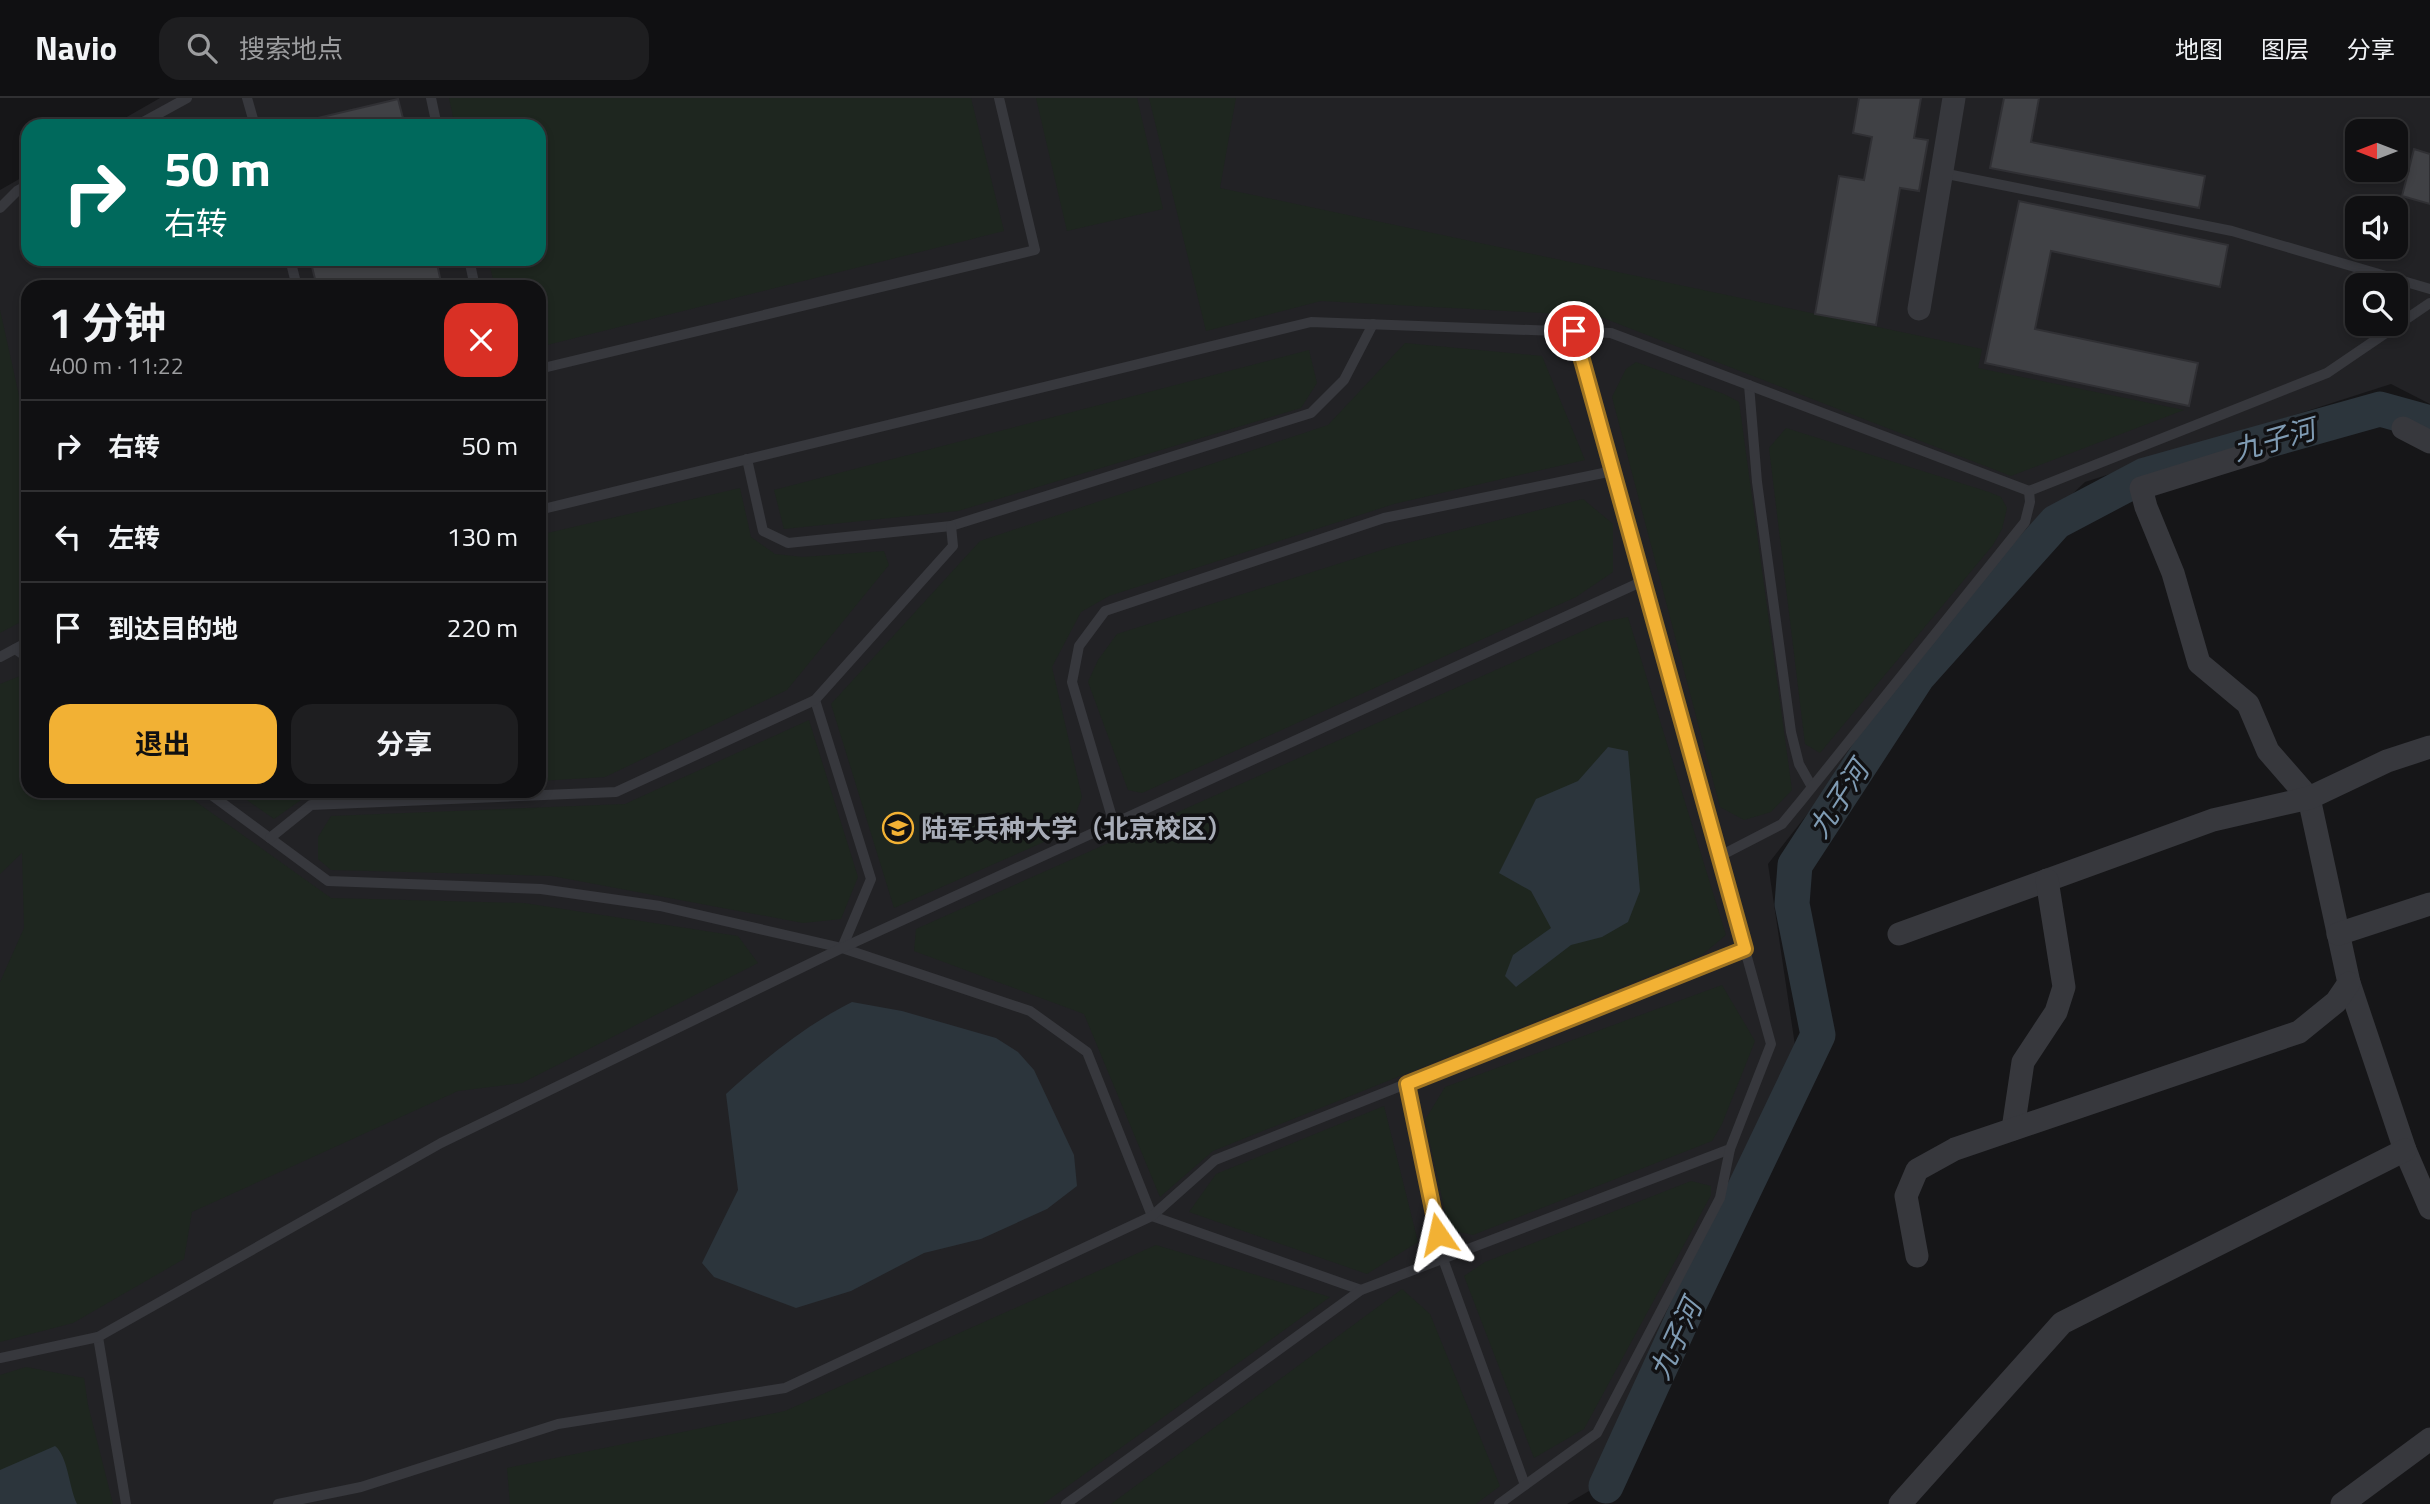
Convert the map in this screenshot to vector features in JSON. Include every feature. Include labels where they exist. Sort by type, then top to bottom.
[{"type":"street","points":[[1919,309],[1954,98]]},
{"type":"street","points":[[2403,428],[2430,442]]},
{"type":"street","points":[[2260,451],[2141,488],[2173,573],[2199,663],[2248,704],[2268,751],[2309,798],[2349,983],[2405,1150],[2430,1208]]},
{"type":"street","points":[[1899,934],[2213,820],[2309,798],[2387,761],[2430,747]]},
{"type":"street","points":[[2013,1129],[2023,1062],[2056,1012],[2064,987],[2047,880]]},
{"type":"street","points":[[2338,934],[2430,904]]},
{"type":"street","points":[[1917,1256],[1906,1196],[1917,1170],[1955,1149],[2299,1032],[2336,1002],[2349,983]]},
{"type":"street","points":[[1900,1504],[2062,1323],[2405,1150]]},
{"type":"street","points":[[2342,1504],[2430,1439]]},
{"type":"lane","points":[[149,119],[187,98]]},
{"type":"lane","points":[[247,98],[253,119]]},
{"type":"lane","points":[[430,98],[435,119]]},
{"type":"lane","points":[[546,367],[1035,250],[999,98]]},
{"type":"lane","points":[[1942,173],[2232,231],[2430,289]]},
{"type":"lane","points":[[0,208],[21,190]]},
{"type":"lane","points":[[546,508],[1311,322],[1611,333],[2029,491],[2327,373],[2430,303]]},
{"type":"lane","points":[[747,459],[763,531],[788,543],[951,526],[1311,413],[1343,380],[1373,324]]},
{"type":"lane","points":[[1499,1504],[1597,1433],[1720,1198],[1730,1149],[1771,1044],[1574,331]]},
{"type":"lane","points":[[1749,385],[1757,482],[1791,732],[1799,765],[1812,787]]},
{"type":"lane","points":[[1114,824],[1072,682],[1079,646],[1105,611],[1384,518],[1613,471]]},
{"type":"lane","points":[[1720,856],[1782,824],[2025,522],[2030,502],[2029,491]]},
{"type":"lane","points":[[546,795],[616,792],[815,701],[953,546],[951,526]]},
{"type":"lane","points":[[0,1358],[98,1336],[441,1143],[842,948],[1643,581]]},
{"type":"lane","points":[[0,657],[21,646]]},
{"type":"lane","points":[[15,649],[21,653]]},
{"type":"lane","points":[[815,701],[871,878],[842,948]]},
{"type":"lane","points":[[216,798],[328,881],[541,889],[660,906],[842,948],[1030,1011],[1087,1052],[1152,1216],[1361,1290]]},
{"type":"lane","points":[[270,838],[311,805],[475,798]]},
{"type":"lane","points":[[278,1504],[361,1487],[558,1424],[785,1388],[1152,1216],[1215,1160],[1745,949]]},
{"type":"lane","points":[[1407,1084],[1443,1259],[1525,1485]]},
{"type":"lane","points":[[1066,1504],[1361,1290],[1730,1149]]},
{"type":"lane","points":[[98,1336],[126,1504]]},
{"type":"shaded area","name":"陆军兵种大学（北京校区）","points":[[160,98],[2430,98],[2430,404],[2391,384],[2085,482],[2020,544],[1768,864],[1796,1052],[1594,1488],[1567,1504],[0,1504],[0,190],[21,178],[21,266],[546,266],[546,119],[123,119]]},
{"type":"shaded area","points":[[449,98],[971,98],[1004,231],[546,345],[546,280],[493,280],[490,266],[546,266],[546,119],[454,119]]},
{"type":"shaded area","points":[[1036,98],[1137,98],[1163,209],[1067,231]]},
{"type":"shaded area","points":[[1149,98],[1236,98],[1220,188],[1982,349],[1978,368],[2184,410],[2011,476],[1598,316],[1321,301],[1206,331]]},
{"type":"shaded area","points":[[0,310],[21,404],[21,622],[0,633]]},
{"type":"shaded area","points":[[1405,343],[1542,356],[1585,460],[1394,504],[1109,596],[1081,612],[1052,667],[1082,797],[1069,831],[894,908],[831,704],[980,541],[1328,425]]},
{"type":"shaded area","points":[[1309,350],[1317,383],[1301,408],[958,511],[784,529],[774,490]]},
{"type":"shaded area","points":[[1636,362],[1739,402],[1792,790],[1771,812],[1744,820],[1720,807],[1612,397],[1626,369]]},
{"type":"shaded area","points":[[1786,428],[1989,492],[2001,497],[2007,508],[2002,529],[1993,545],[1820,753],[1805,744],[1769,448]]},
{"type":"shaded area","points":[[740,488],[751,537],[775,554],[803,557],[884,551],[889,565],[787,690],[605,777],[546,781],[546,533]]},
{"type":"shaded area","points":[[1583,499],[1613,524],[1613,572],[1576,597],[1142,793],[1128,790],[1088,682],[1098,660],[1117,634],[1391,547]]},
{"type":"shaded area","points":[[1628,617],[1726,935],[1702,955],[1213,1151],[1160,1197],[1084,1014],[914,951],[916,929],[1603,622]]},
{"type":"shaded area","points":[[21,677],[21,798],[191,798],[331,898],[524,903],[738,936],[758,963],[522,1083],[458,1091],[192,1212],[184,1259],[73,1323],[0,1342],[0,982],[24,928],[22,853],[0,874],[0,684]]},
{"type":"shaded area","points":[[809,720],[858,877],[841,919],[803,923],[552,876],[331,870],[318,859],[318,837],[331,816],[625,804]]},
{"type":"shaded area","points":[[1608,747],[1628,751],[1640,891],[1628,922],[1602,937],[1571,945],[1516,987],[1505,976],[1513,955],[1551,928],[1531,891],[1499,873],[1536,799],[1578,781]]},
{"type":"shaded area","points":[[244,798],[304,798],[274,819]]},
{"type":"shaded area","points":[[1722,985],[1755,1041],[1722,1124],[1712,1141],[1473,1235],[1449,1230],[1425,1120],[1445,1087]]},
{"type":"shaded area","points":[[852,1002],[902,1011],[996,1038],[1018,1052],[1034,1070],[1074,1155],[1077,1186],[1047,1209],[981,1239],[924,1253],[851,1291],[796,1308],[714,1277],[702,1263],[738,1190],[726,1094],[786,1043]]},
{"type":"shaded area","points":[[1384,1106],[1418,1242],[1367,1274],[1189,1212],[1216,1174]]},
{"type":"shaded area","points":[[1691,1181],[1711,1186],[1711,1195],[1584,1429],[1534,1458],[1464,1276],[1485,1262]]},
{"type":"shaded area","points":[[1156,1245],[1330,1297],[1043,1504],[510,1504],[507,1468],[785,1411]]},
{"type":"shaded area","points":[[1402,1289],[1430,1314],[1500,1486],[1476,1504],[1111,1504]]},
{"type":"shaded area","points":[[26,1367],[84,1378],[88,1405],[113,1504],[0,1504],[0,1375]]},
{"type":"shaded area","points":[[55,1446],[63,1457],[77,1504],[0,1504],[0,1470]]},
{"type":"building","points":[[1859,98],[1921,98],[1914,138],[1928,140],[1919,191],[1900,188],[1876,325],[1815,314],[1839,176],[1864,180],[1872,137],[1853,133]]},
{"type":"building","points":[[2004,98],[2039,98],[2031,142],[2205,176],[2199,208],[1990,168]]},
{"type":"building","points":[[398,99],[403,119],[314,119]]},
{"type":"building","points":[[2414,149],[2430,154],[2430,204],[2402,196],[2406,182],[2408,182]]},
{"type":"building","points":[[2019,201],[2228,245],[2220,287],[2051,251],[2035,329],[2198,363],[2189,406],[1985,363]]},
{"type":"building","points":[[312,266],[438,266],[440,280],[315,280]]},
{"type":"waterway","name":"九子河","points":[[1606,1486],[1818,1035],[1792,904],[1795,865],[1918,676],[2056,522],[2145,475],[2380,409],[2430,423]]},
{"type":"place","name":"陆军兵种大学（北京校区）","points":[[898,828]]},
{"type":"route","points":[[1438,1234],[1407,1084],[1745,949],[1574,331]]}]
